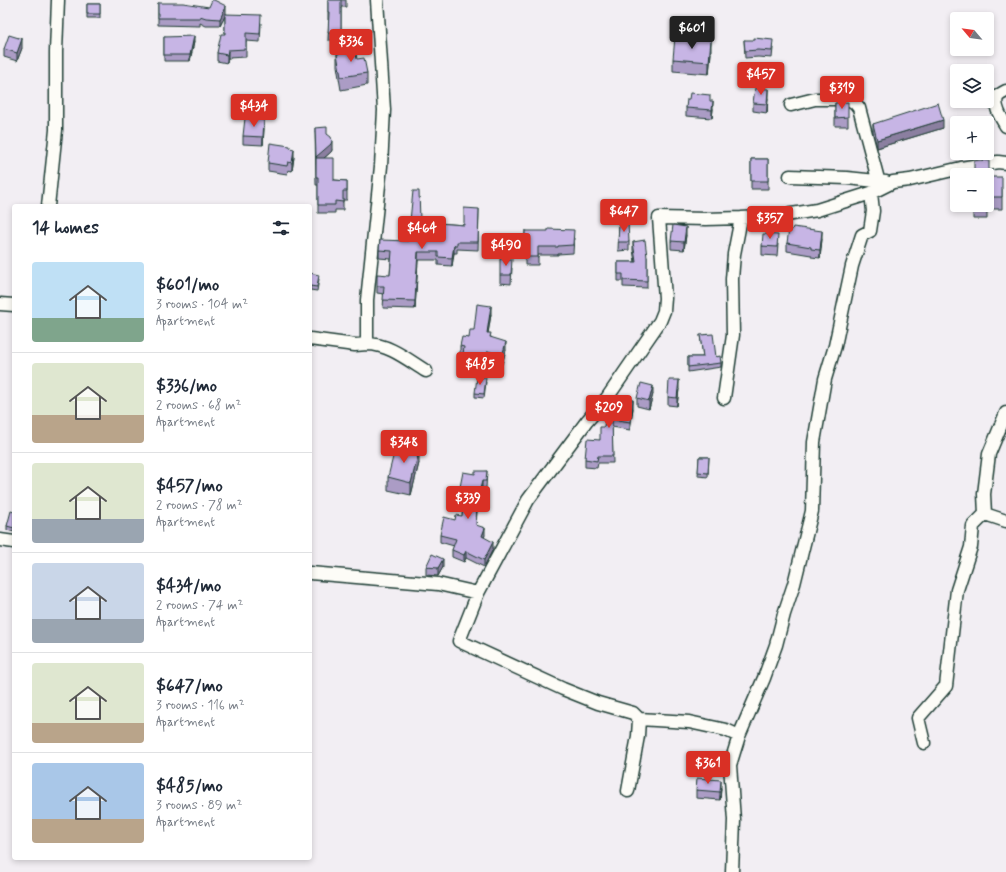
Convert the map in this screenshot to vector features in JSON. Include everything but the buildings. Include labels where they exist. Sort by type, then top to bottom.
[{"type":"street","points":[[48,204],[56,130],[58,0]]},
{"type":"street","points":[[367,344],[368,300],[381,166],[384,118],[383,78],[377,0]]},
{"type":"street","points":[[1006,91],[998,96],[996,101],[997,108],[1006,126]]},
{"type":"street","points":[[791,105],[815,99],[848,99],[855,103],[859,108],[880,183]]},
{"type":"street","points":[[790,176],[847,178],[880,183],[910,180],[961,168],[998,162],[1006,163]]},
{"type":"street","points":[[739,736],[726,730],[689,722],[639,718],[633,713],[598,703],[563,689],[459,640],[478,593],[528,500],[587,421],[604,402],[660,321],[664,311],[665,298],[659,218],[706,219],[779,216],[817,210],[871,193],[893,182]]},
{"type":"street","points":[[732,872],[734,820],[730,765],[739,736],[764,678],[776,645],[812,511],[814,442],[825,379],[835,346],[852,266],[862,235],[870,231],[872,211],[871,193]]},
{"type":"street","points":[[724,398],[733,334],[732,279],[734,254],[741,218]]},
{"type":"street","points":[[0,304],[12,305]]},
{"type":"street","points":[[312,340],[355,345],[378,344],[392,350],[426,371]]},
{"type":"street","points":[[924,743],[918,718],[946,686],[957,590],[971,547],[973,526],[985,514],[984,494],[989,454],[1006,414]]},
{"type":"street","points":[[985,514],[1006,521]]},
{"type":"street","points":[[0,540],[12,542]]},
{"type":"street","points":[[312,573],[438,584],[478,593]]},
{"type":"street","points":[[628,791],[638,736],[639,718]]}]
